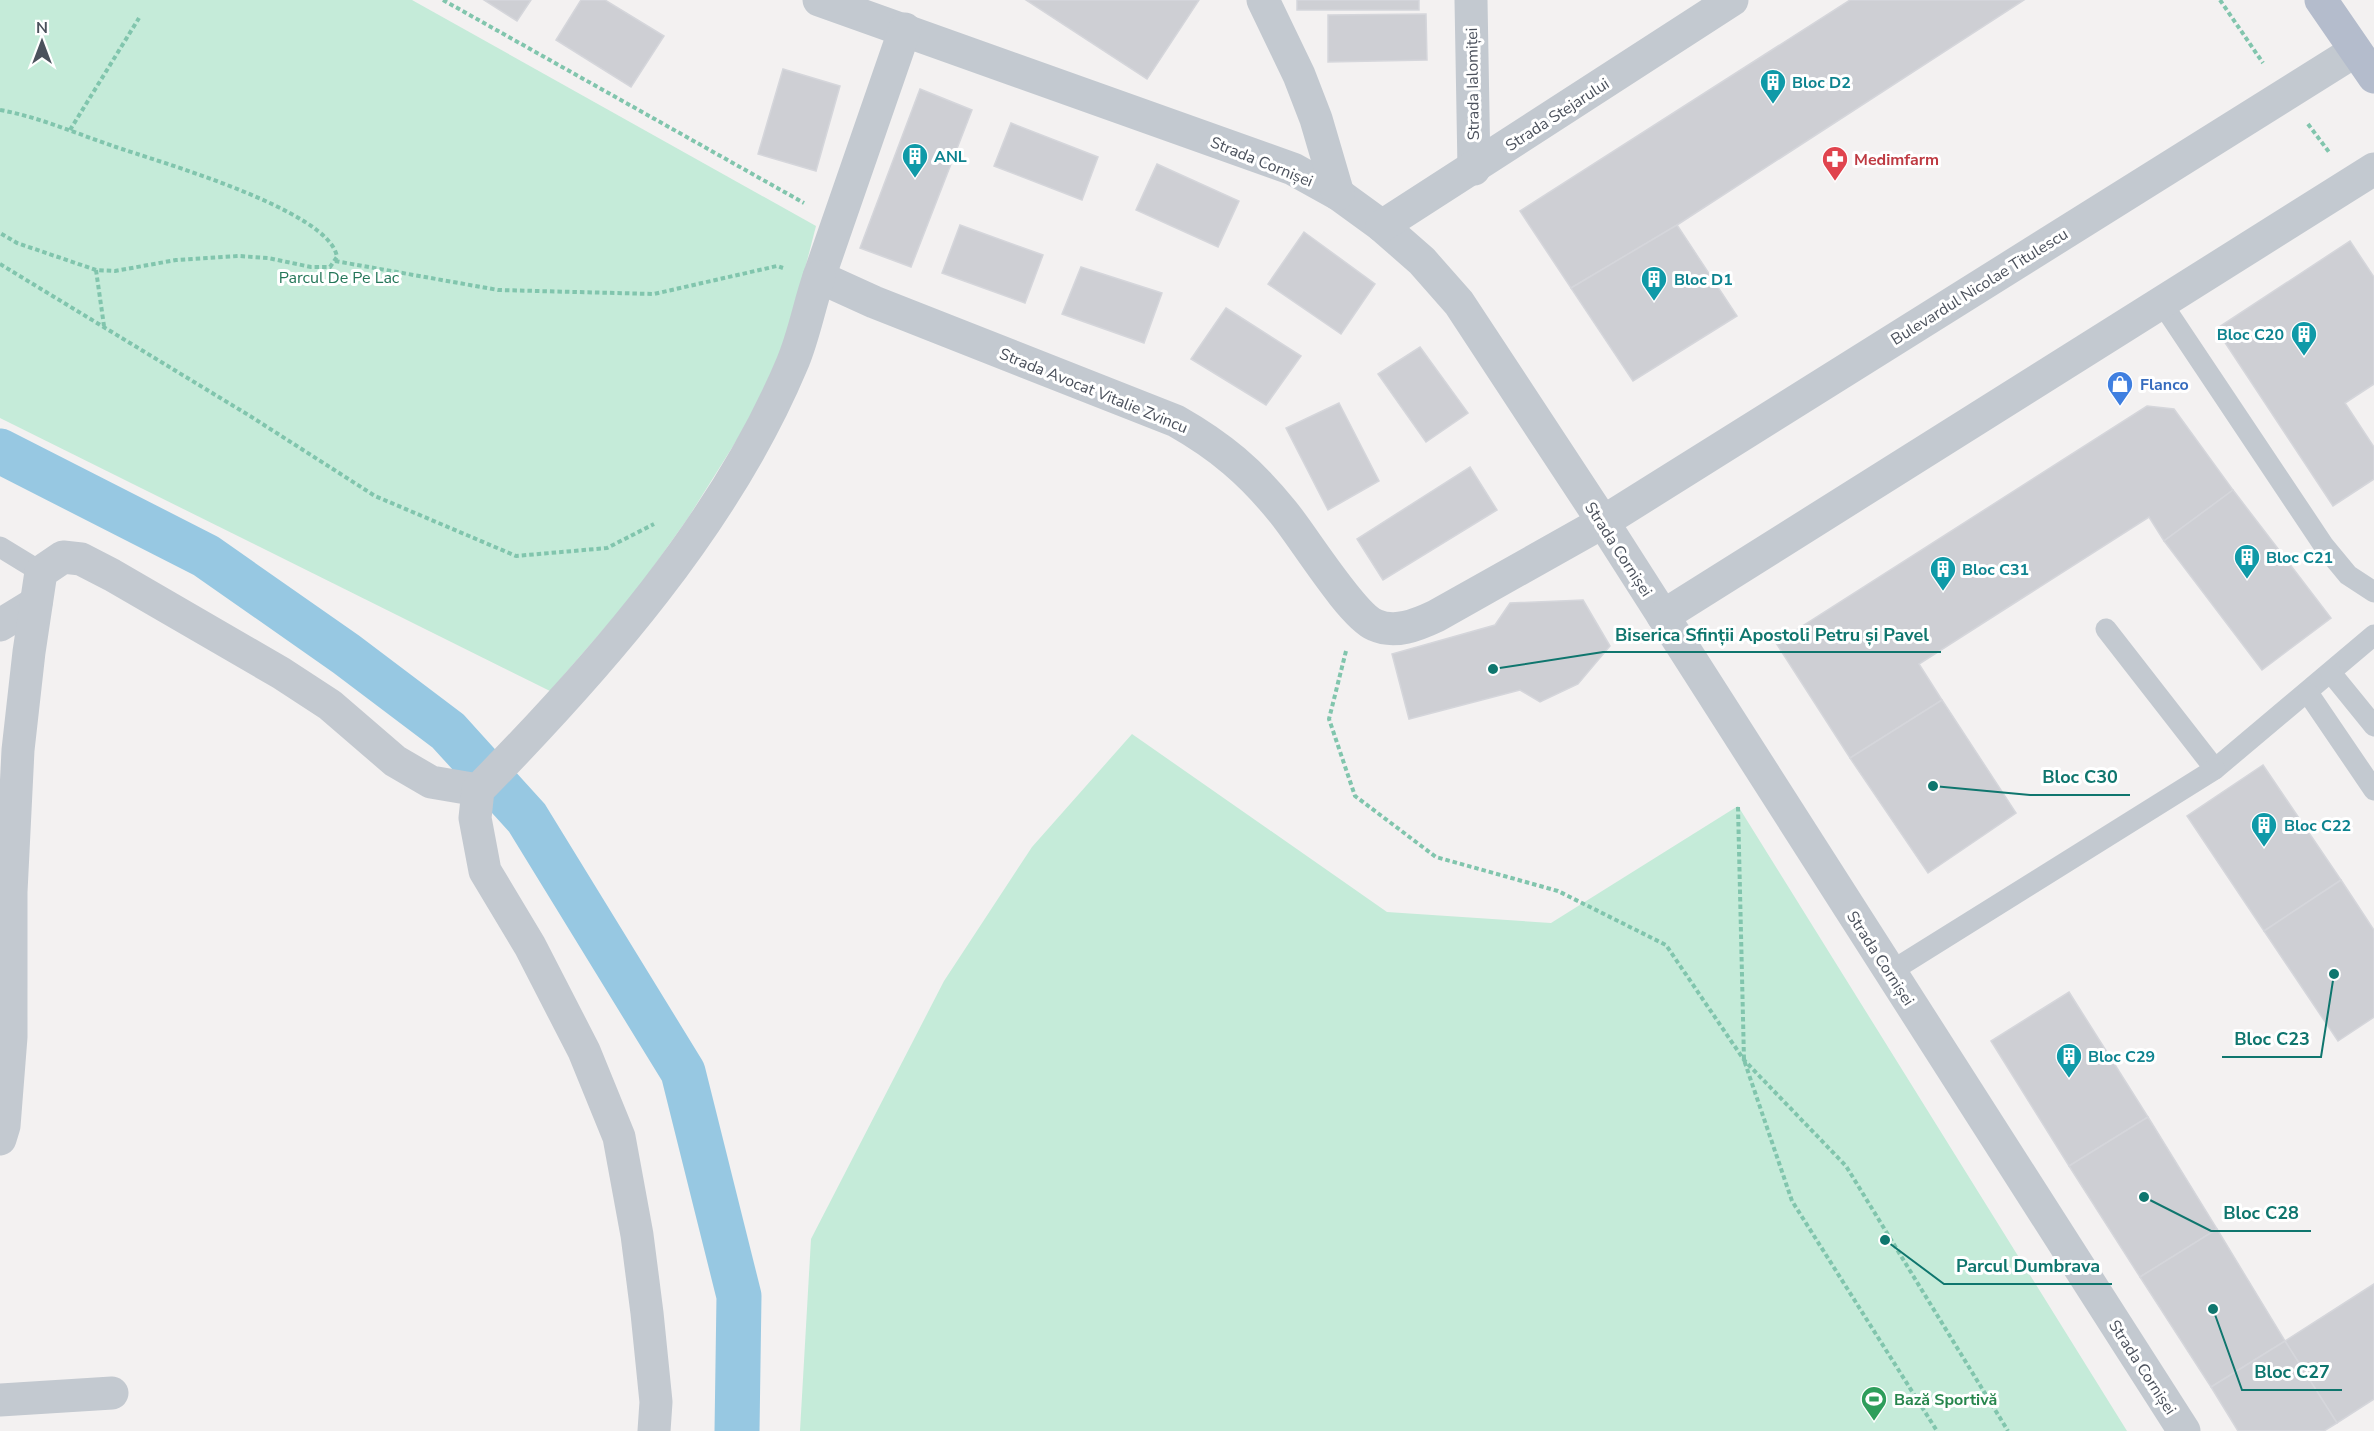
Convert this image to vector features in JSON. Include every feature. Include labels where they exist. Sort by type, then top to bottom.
[{"type":"main road","points":[[2321,0],[2374,77]]},
{"type":"street","name":"Strada Cornișei","points":[[819,0],[1293,169],[1338,194],[1382,226],[1422,261],[1459,303],[1602,522],[2184,1431]]},
{"type":"street","points":[[1263,0],[1317,119],[1338,194]]},
{"type":"street","name":"Strada Ialomiței","points":[[1471,0],[1474,169]]},
{"type":"street","name":"Strada Stejarului","points":[[1382,226],[1474,169],[1732,0]]},
{"type":"street","points":[[654,1431],[656,1402],[640,1257],[619,1137],[584,1051],[530,946],[485,870],[475,818],[478,790],[611,647],[705,521],[755,441],[793,363],[837,222],[905,29]]},
{"type":"street","name":"Bulevardul Nicolae Titulescu","points":[[1602,522],[2355,51]]},
{"type":"street","points":[[1663,616],[2374,170]]},
{"type":"street","name":"Strada Avocat Vitalie Zvincu","points":[[819,277],[886,306],[1176,421],[1214,442],[1250,475],[1282,511],[1356,611],[1374,625],[1396,629],[1418,625],[1602,522]]},
{"type":"street","points":[[0,625],[38,588],[63,557],[81,559],[163,604],[291,680],[330,705],[395,761],[431,782],[478,790]]},
{"type":"street","points":[[0,1139],[4,1126],[11,1037],[11,892],[18,750],[38,588]]},
{"type":"street","points":[[0,1400],[112,1393]]},
{"type":"lane","points":[[2161,302],[2324,546],[2348,575],[2374,592]]},
{"type":"lane","points":[[0,547],[38,588]]},
{"type":"lane","points":[[2106,629],[2215,769]]},
{"type":"lane","points":[[1890,972],[2215,769],[2308,693],[2374,635]]},
{"type":"lane","points":[[2331,673],[2374,726]]},
{"type":"lane","points":[[2308,693],[2374,790]]},
{"type":"path","points":[[443,0],[837,222]]},
{"type":"path","points":[[70,130],[139,18]]},
{"type":"path","points":[[0,110],[20,113],[254,195],[320,232],[336,250],[338,257],[330,267],[310,267],[268,258],[239,256],[176,260],[115,271],[96,270],[17,243],[0,233]]},
{"type":"path","points":[[334,261],[498,290],[654,294],[777,266],[819,277]]},
{"type":"path","points":[[0,264],[375,495],[516,556],[607,549],[662,520]]},
{"type":"path","points":[[96,270],[104,327]]},
{"type":"path","points":[[1356,611],[1329,719],[1355,796],[1436,857],[1558,891],[1665,945],[1744,1060],[1846,1166],[2008,1431]]},
{"type":"path","points":[[1737,800],[1744,1060],[1791,1201],[1937,1431]]},
{"type":"green space","name":"Parcul De Pe Lac","points":[[0,0],[412,0],[816,226],[782,358],[740,435],[688,518],[634,594],[550,691],[0,418]]},
{"type":"green space","points":[[1132,734],[1387,912],[1551,923],[1738,806],[2127,1431],[800,1431],[811,1239],[944,981],[1032,847]]},
{"type":"building","points":[[484,0],[531,0],[517,21]]},
{"type":"building","points":[[581,0],[605,0],[664,36],[631,87],[556,40]]},
{"type":"building","points":[[1026,0],[1199,0],[1147,79]]},
{"type":"building","points":[[1297,0],[1419,0],[1419,10],[1297,10]]},
{"type":"building","name":"Bloc D2","points":[[1850,0],[2024,0],[1677,225],[1571,288],[1520,211]]},
{"type":"building","points":[[1426,14],[1427,60],[1328,62],[1328,15]]},
{"type":"building","points":[[783,69],[840,86],[816,171],[758,154]]},
{"type":"building","name":"ANL","points":[[920,89],[972,110],[911,267],[860,248]]},
{"type":"building","name":"ANL","points":[[1011,123],[1098,157],[1082,200],[994,166]]},
{"type":"building","points":[[1157,164],[1239,201],[1218,247],[1136,210]]},
{"type":"building","points":[[960,225],[1043,255],[1025,303],[942,273]]},
{"type":"building","name":"Bloc D1","points":[[1677,225],[1737,316],[1633,381],[1571,288]]},
{"type":"building","points":[[1304,232],[1375,284],[1341,334],[1268,284]]},
{"type":"building","name":"Bloc C20","points":[[2350,241],[2374,277],[2374,384],[2345,403],[2374,447],[2374,479],[2333,506],[2216,329]]},
{"type":"building","points":[[1081,267],[1162,293],[1144,343],[1062,314]]},
{"type":"building","points":[[1226,308],[1301,356],[1266,405],[1191,359]]},
{"type":"building","points":[[1420,347],[1468,413],[1426,442],[1378,374]]},
{"type":"building","points":[[1339,403],[1379,481],[1328,510],[1286,428]]},
{"type":"building","name":"Bloc C31","points":[[2147,406],[2174,409],[2233,490],[2164,541],[2149,517],[1919,664],[1942,700],[1850,758],[1776,643]]},
{"type":"building","points":[[1470,467],[1497,510],[1383,580],[1357,539]]},
{"type":"building","name":"Bloc C21","points":[[2233,490],[2331,618],[2262,670],[2164,541]]},
{"type":"building","points":[[1583,600],[1610,646],[1578,684],[1540,702],[1520,690],[1409,719],[1392,654],[1495,625],[1510,603]]},
{"type":"building","points":[[1942,700],[2016,813],[1928,873],[1850,758]]},
{"type":"building","name":"Bloc C22","points":[[2263,765],[2341,880],[2264,931],[2187,816]]},
{"type":"building","points":[[2341,880],[2374,930],[2374,1017],[2338,1041],[2264,931]]},
{"type":"building","name":"Bloc C29","points":[[2069,992],[2148,1117],[2069,1166],[1991,1041]]},
{"type":"building","points":[[2148,1117],[2217,1229],[2140,1277],[2069,1166]]},
{"type":"building","points":[[2217,1229],[2285,1341],[2211,1387],[2140,1277]]},
{"type":"building","points":[[2374,1284],[2374,1399],[2337,1423],[2285,1341]]},
{"type":"building","points":[[2285,1341],[2337,1423],[2324,1431],[2238,1431],[2211,1387]]},
{"type":"waterway","points":[[0,451],[206,556],[346,654],[448,731],[527,818],[683,1072],[739,1296],[737,1431]]},
{"type":"place","name":"Bloc D2","points":[[1773,105]]},
{"type":"place","name":"ANL","points":[[915,179]]},
{"type":"place","name":"Medimfarm","points":[[1835,182]]},
{"type":"place","name":"Bloc D1","points":[[1654,302]]},
{"type":"place","name":"Bloc C20","points":[[2304,357]]},
{"type":"place","name":"Flanco","points":[[2120,407]]},
{"type":"place","name":"Bloc C21","points":[[2247,580]]},
{"type":"place","name":"Bloc C31","points":[[1943,592]]},
{"type":"place","name":"Biserica Sfinții Apostoli Petru și Pavel","points":[[1493,669]]},
{"type":"place","name":"Bloc C30","points":[[1933,786]]},
{"type":"place","name":"Bloc C22","points":[[2264,848]]},
{"type":"place","name":"Bloc C23","points":[[2334,974]]},
{"type":"place","name":"Bloc C29","points":[[2069,1079]]},
{"type":"place","name":"Bloc C28","points":[[2144,1197]]},
{"type":"place","name":"Parcul Dumbrava","points":[[1885,1240]]},
{"type":"place","name":"Bloc C27","points":[[2213,1309]]},
{"type":"place","name":"Bază Sportivă","points":[[1874,1422]]}]
